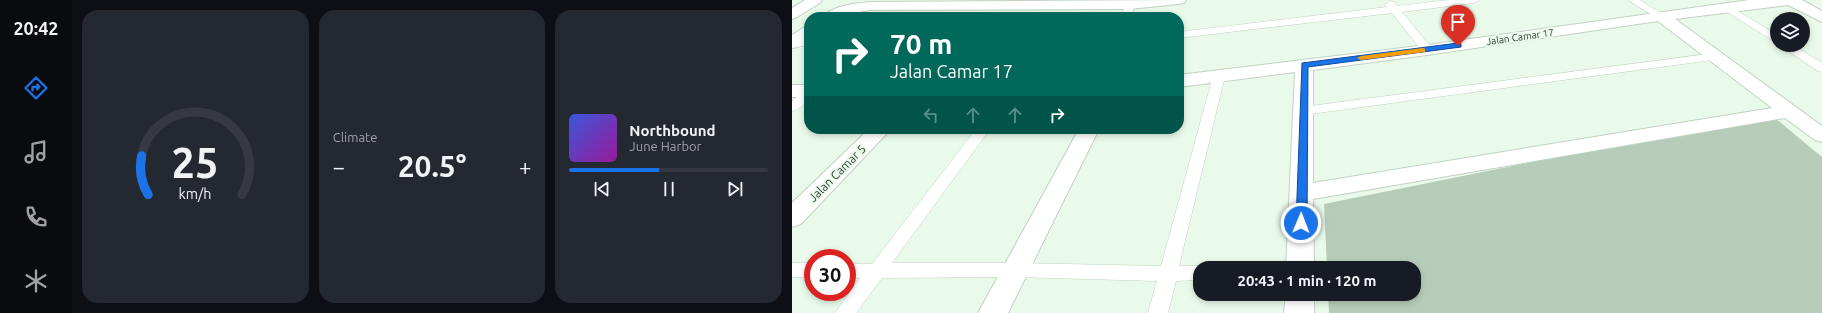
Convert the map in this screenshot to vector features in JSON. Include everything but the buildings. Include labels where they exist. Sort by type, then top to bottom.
[{"type":"street","points":[[792,14],[815,0]]},
{"type":"street","points":[[843,12],[850,9],[870,6],[1128,11],[1179,0]]},
{"type":"street","points":[[1791,0],[1822,17]]},
{"type":"street","name":"Jalan Camar 17","points":[[1184,80],[1427,50],[1726,7],[1791,0]]},
{"type":"street","points":[[1662,17],[1822,136]]},
{"type":"street","points":[[792,43],[804,35]]},
{"type":"street","points":[[1300,261],[1304,65]]},
{"type":"street","points":[[792,90],[804,91]]},
{"type":"street","points":[[1302,194],[1789,111]]},
{"type":"street","name":"Jalan Camar 5","points":[[792,218],[877,134]]},
{"type":"street","points":[[992,313],[1086,134]]},
{"type":"street","points":[[1299,313],[1300,301]]},
{"type":"lane","points":[[1386,0],[1427,50]]},
{"type":"lane","points":[[1184,34],[1474,0]]},
{"type":"lane","points":[[1634,0],[1662,17]]},
{"type":"lane","points":[[1726,7],[1770,35]]},
{"type":"lane","points":[[792,43],[804,44]]},
{"type":"lane","points":[[1796,52],[1822,68]]},
{"type":"lane","points":[[1303,111],[1716,57]]},
{"type":"lane","points":[[1158,313],[1219,76]]},
{"type":"lane","points":[[792,107],[804,96]]},
{"type":"lane","points":[[845,313],[980,134]]},
{"type":"lane","points":[[792,270],[804,270]]},
{"type":"lane","points":[[856,271],[1015,270],[1168,274],[1193,273]]},
{"type":"green space","points":[[1770,114],[1822,157],[1822,313],[1329,313],[1328,301],[1421,301],[1421,261],[1327,261],[1324,204]]},
{"type":"slow traffic","points":[[1361,58],[1423,50]]},
{"type":"route","points":[[1301,223],[1304,65],[1458,46]]}]
